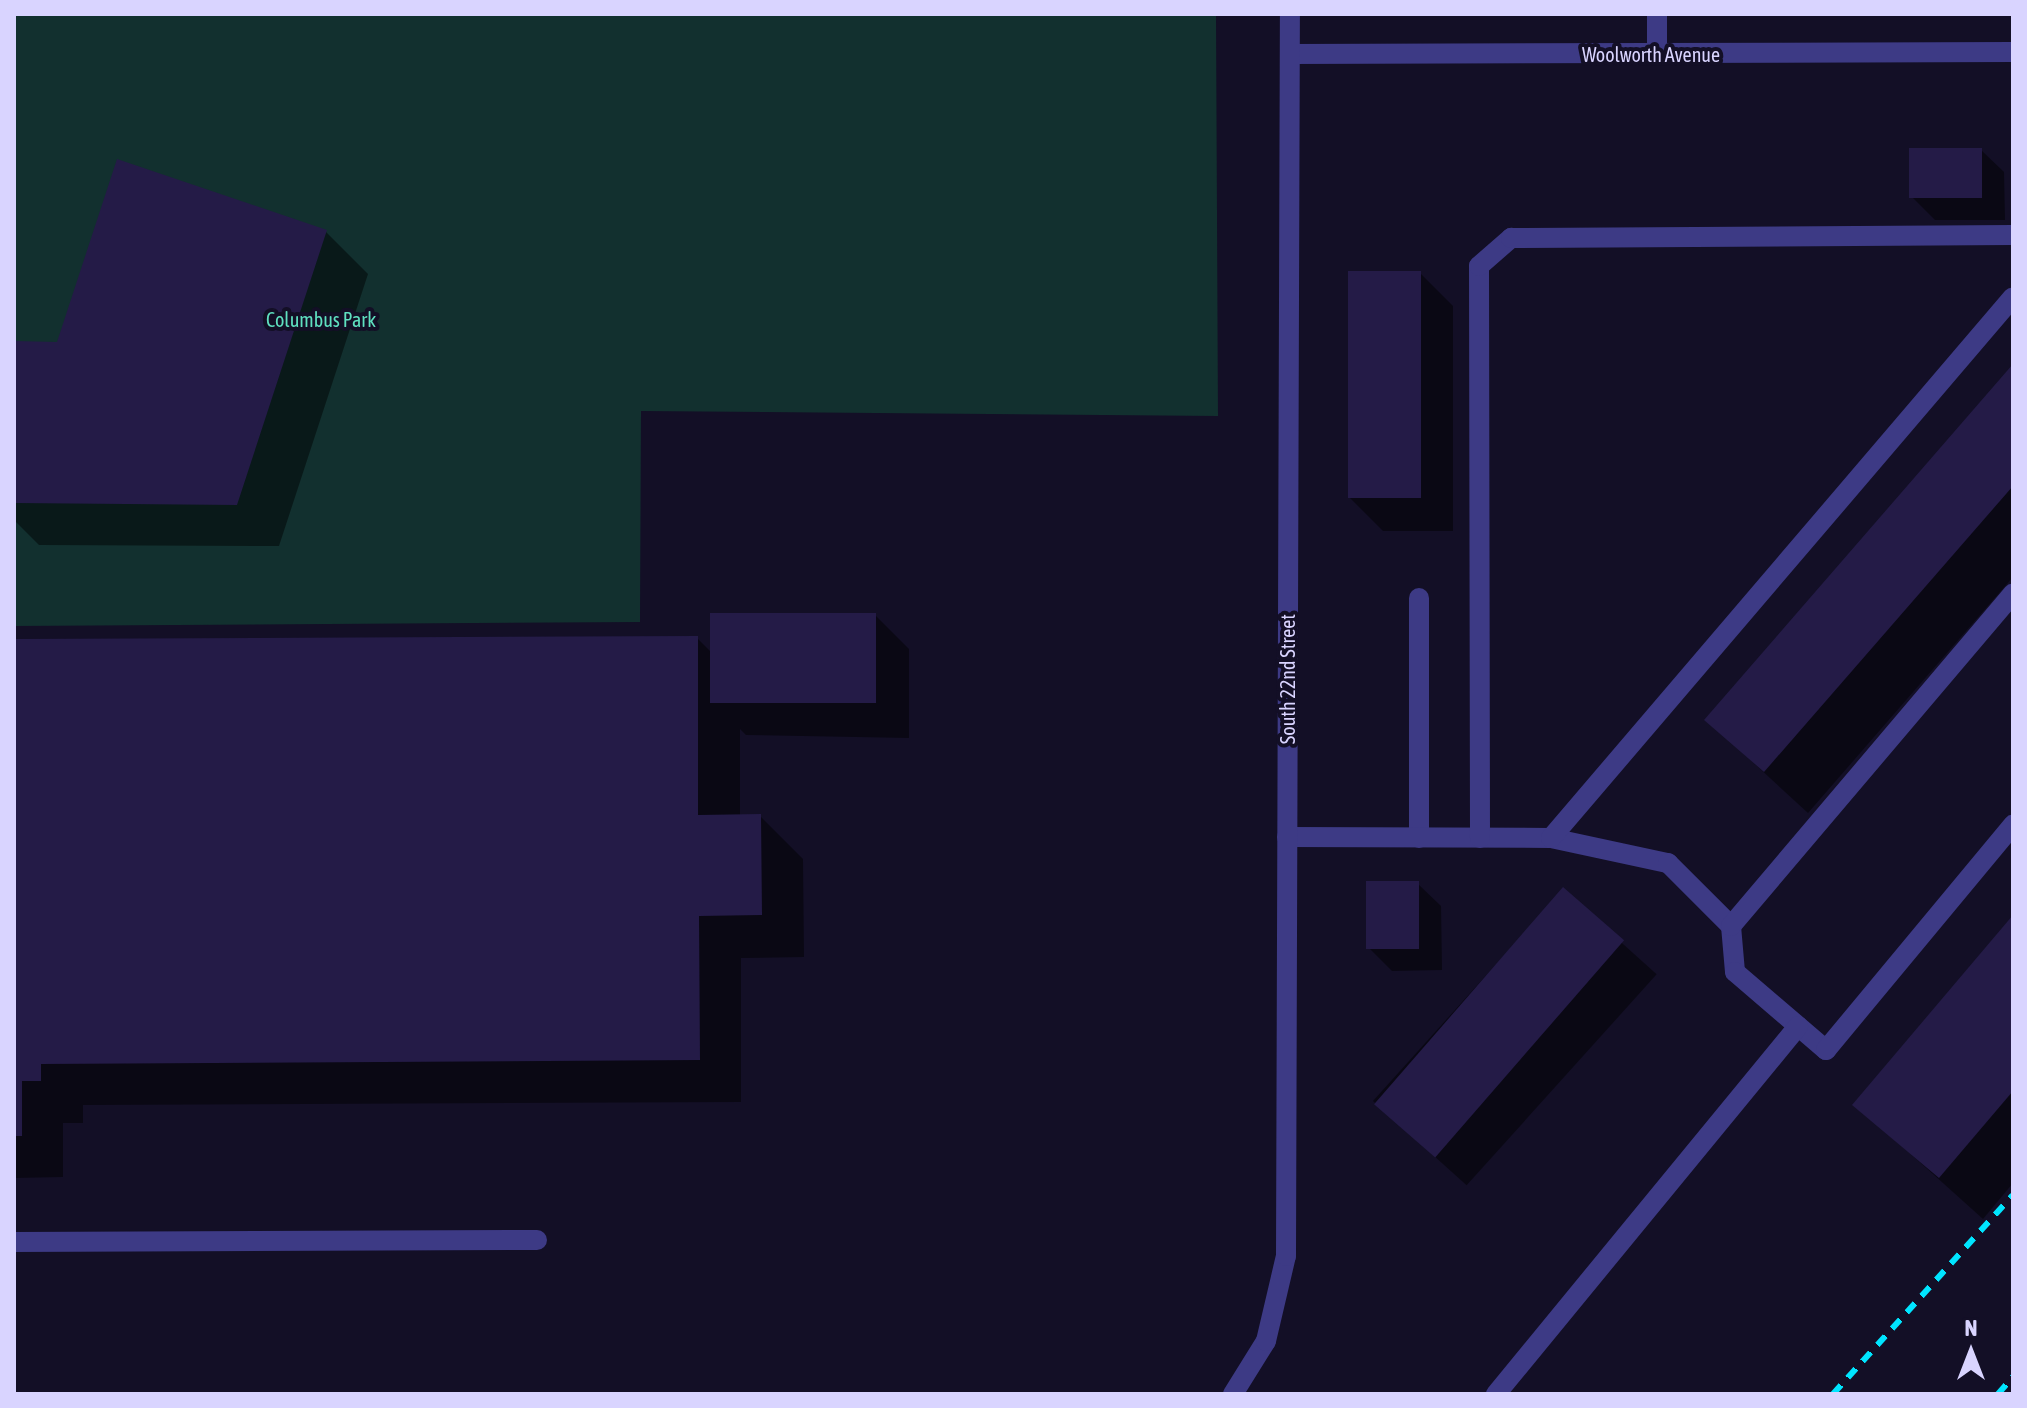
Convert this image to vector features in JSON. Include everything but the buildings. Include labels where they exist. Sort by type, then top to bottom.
[{"type":"street","name":"South 22nd Street","points":[[1233,1394],[1266,1341],[1286,1256],[1290,14]]},
{"type":"street","points":[[1657,14],[1657,54]]},
{"type":"street","name":"Woolworth Avenue","points":[[1290,54],[2013,52]]},
{"type":"street","points":[[1480,838],[1479,266],[1511,238],[2013,235]]},
{"type":"street","points":[[1551,838],[2013,297]]},
{"type":"street","points":[[1731,926],[2013,594]]},
{"type":"street","points":[[1419,598],[1419,838]]},
{"type":"street","points":[[1287,837],[1551,838],[1668,863],[1731,926],[1735,972],[1826,1050],[2013,825]]},
{"type":"street","points":[[1496,1394],[1798,1026]]},
{"type":"street","points":[[14,1242],[537,1240]]},
{"type":"green space","name":"Columbus Park","points":[[14,14],[1216,14],[1218,416],[641,411],[640,622],[14,626]]},
{"type":"railway","points":[[1833,1394],[2013,1195]]},
{"type":"railway","points":[[1998,1394],[2013,1377]]}]
